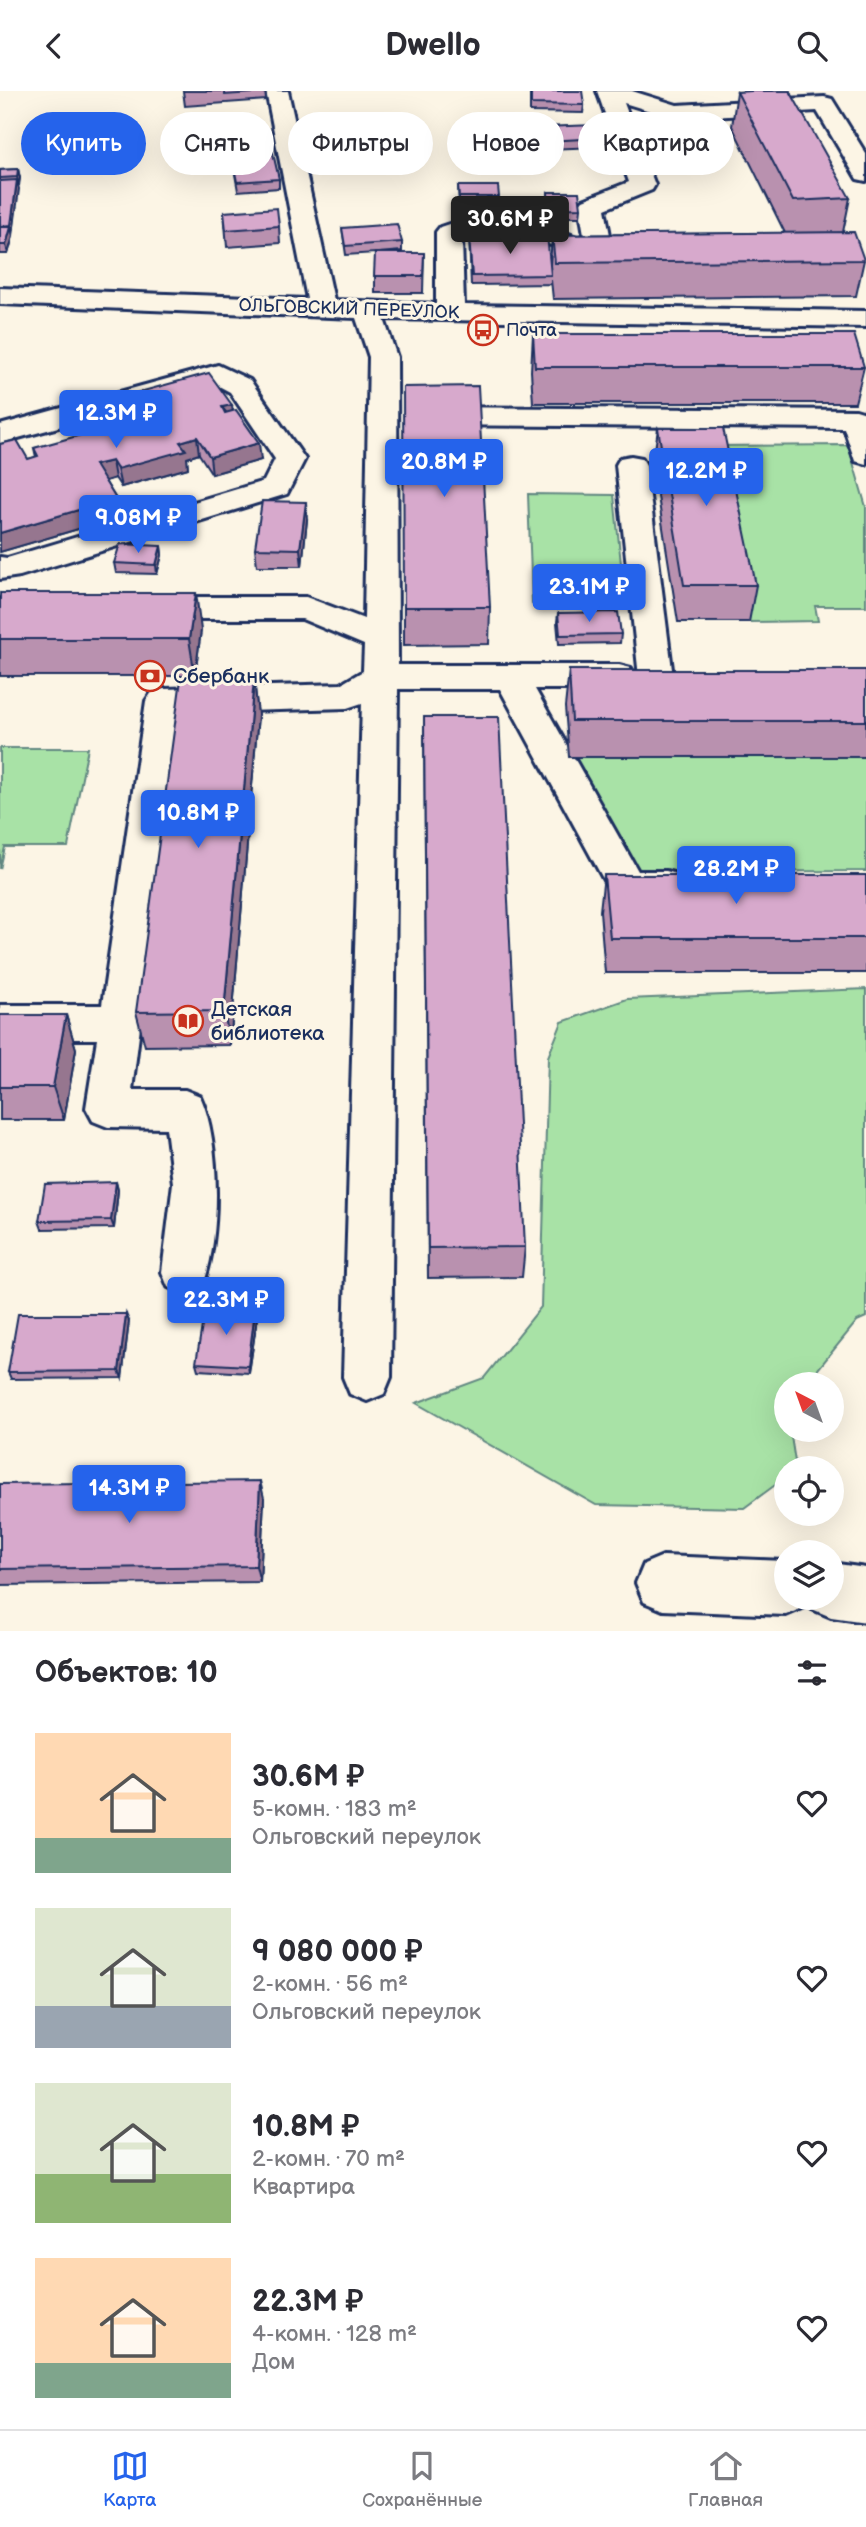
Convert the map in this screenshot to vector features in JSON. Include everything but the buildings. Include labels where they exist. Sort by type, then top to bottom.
[{"type":"street","points":[[277,91],[322,307]]},
{"type":"street","points":[[608,91],[676,112],[825,97],[866,174]]},
{"type":"street","points":[[600,256],[592,205],[643,185],[608,91]]},
{"type":"street","points":[[450,313],[449,232],[537,230],[600,256],[628,256]]},
{"type":"street","name":"ОЛЬГОВСКИЙ ПЕРЕУЛОК","points":[[0,296],[450,313],[866,319]]},
{"type":"street","points":[[367,310],[383,357],[381,639],[367,1377]]},
{"type":"street","points":[[0,434],[218,374],[240,386],[290,459],[276,487],[8,569],[0,568]]},
{"type":"street","points":[[382,416],[856,419],[866,455]]},
{"type":"street","points":[[631,465],[656,677]]},
{"type":"street","points":[[111,608],[306,608],[381,639]]},
{"type":"street","points":[[185,1272],[195,1182],[185,1109],[108,1108],[163,701],[347,696],[380,677],[694,677]]},
{"type":"street","points":[[511,677],[627,886],[707,886]]},
{"type":"street","points":[[0,1022],[120,1022]]},
{"type":"street","points":[[663,1583],[774,1588]]},
{"type":"street","points":[[844,1592],[866,1595]]},
{"type":"green space","points":[[848,445],[866,507],[866,606],[815,606],[818,621],[749,622],[713,446]]},
{"type":"green space","points":[[528,494],[614,495],[625,603],[532,603]]},
{"type":"green space","points":[[0,748],[88,748],[68,847],[5,847],[0,869]]},
{"type":"green space","points":[[569,757],[866,757],[866,871],[635,872]]},
{"type":"green space","points":[[866,989],[866,1317],[857,1321],[816,1372],[774,1372],[774,1442],[792,1442],[794,1456],[774,1456],[774,1486],[744,1508],[596,1505],[416,1403],[484,1378],[541,1307],[548,1057],[562,1022],[627,999]]},
{"type":"place","name":"Почта","points":[[483,330]]},
{"type":"place","name":"Сбербанк","points":[[150,676]]},
{"type":"place","name":"Детская библиотека","points":[[188,1021]]}]
